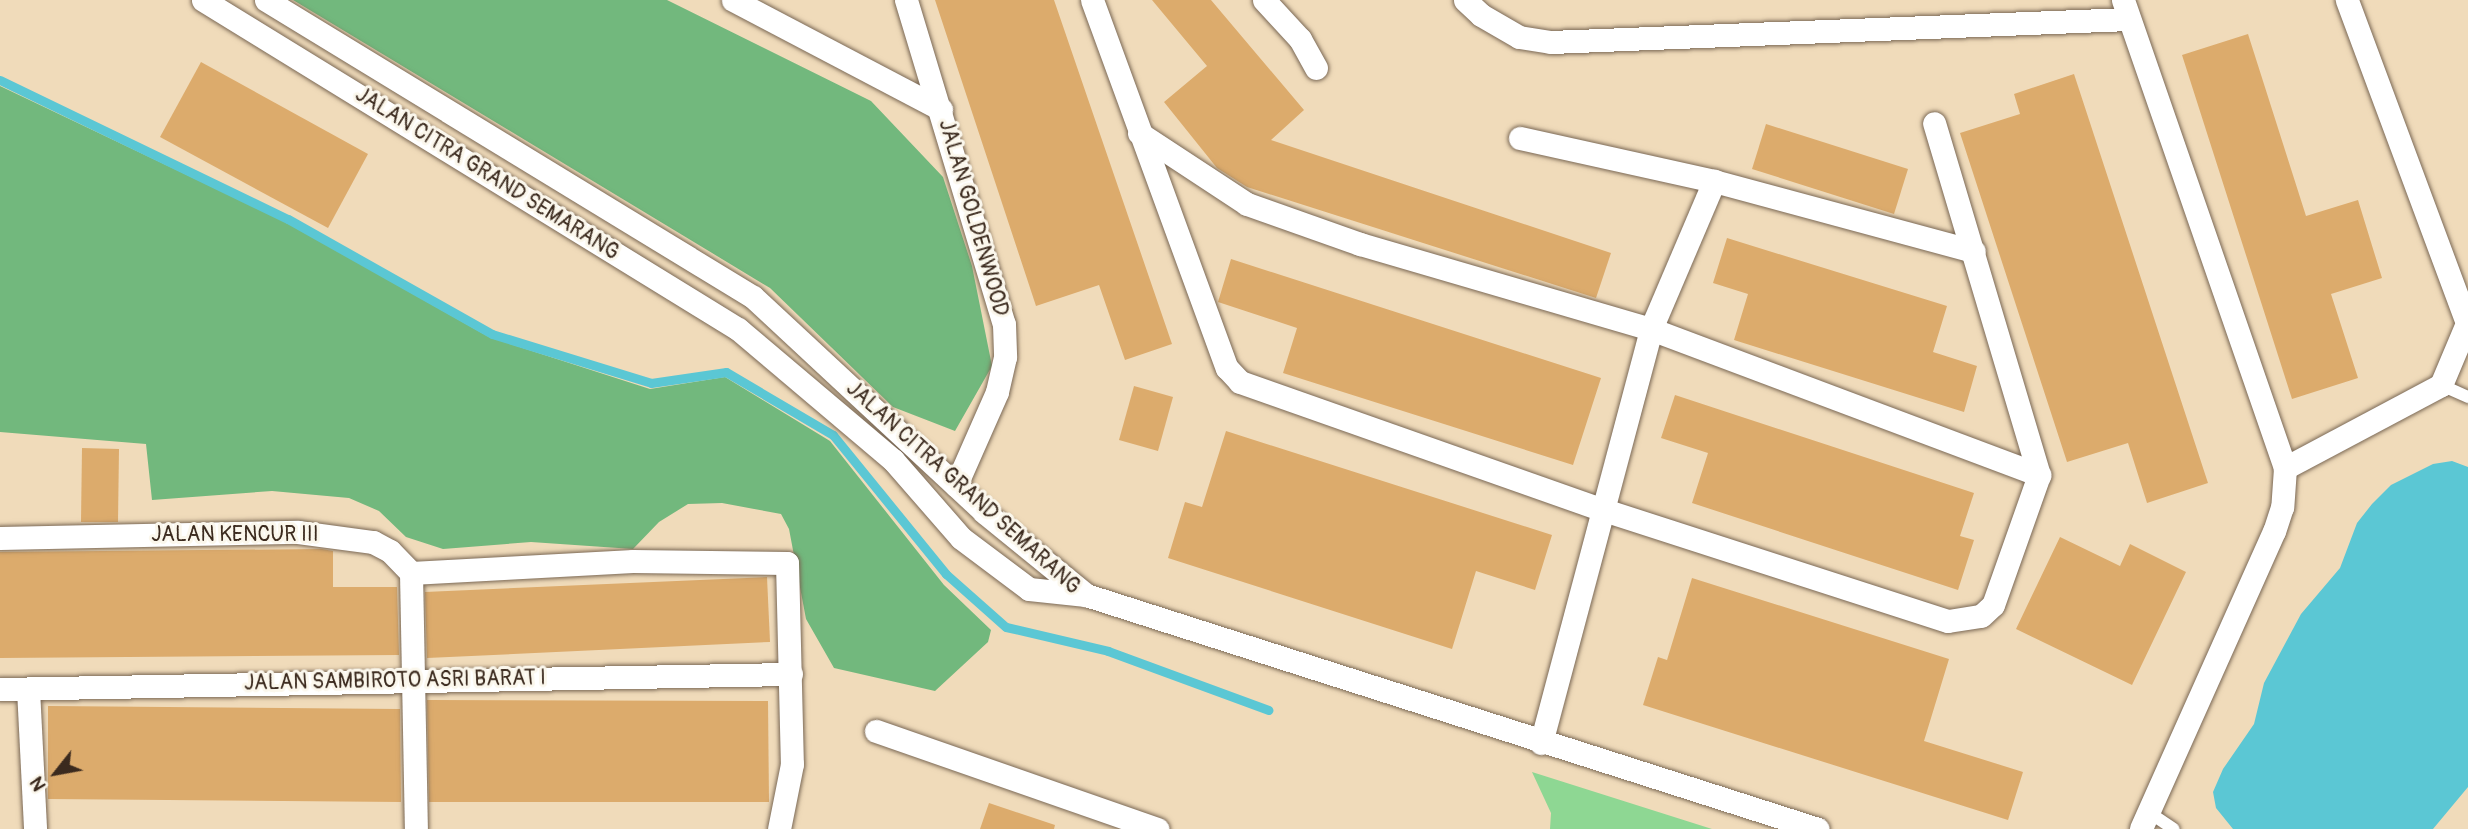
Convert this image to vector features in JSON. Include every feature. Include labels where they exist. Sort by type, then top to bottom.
[{"type":"street","name":"JALAN CITRA GRAND SEMARANG","points":[[203,0],[738,328],[893,460],[961,538],[1001,571],[1029,589],[1086,595]]},
{"type":"street","name":"JALAN CITRA GRAND SEMARANG","points":[[265,0],[753,297],[956,485],[1086,595]]},
{"type":"street","name":"JALAN GOLDENWOOD","points":[[733,0],[941,109]]},
{"type":"street","name":"JALAN GOLDENWOOD","points":[[906,0],[1004,324],[1005,357],[997,392],[956,485]]},
{"type":"street","points":[[1092,0],[1227,368],[1240,382],[1604,510],[1948,621],[1981,616],[1993,606],[2039,475],[1934,123]]},
{"type":"street","points":[[1264,0],[1300,39],[1316,68]]},
{"type":"street","points":[[1465,0],[1481,15],[1519,37],[1551,42],[2126,9],[2285,468],[2282,507],[2274,531],[2144,820]]},
{"type":"street","points":[[2285,468],[2441,385],[2467,322],[2347,0]]},
{"type":"street","points":[[1139,133],[1247,204],[1360,244],[1651,329],[2039,475]]},
{"type":"street","points":[[1520,138],[1714,181],[1974,251]]},
{"type":"street","points":[[1541,743],[1651,329],[1714,181]]},
{"type":"street","points":[[893,460],[908,442]]},
{"type":"street","name":"JALAN KENCUR III","points":[[0,538],[298,532],[373,542],[402,560],[411,573]]},
{"type":"street","points":[[416,829],[411,573],[633,561],[784,562],[789,570],[792,764],[780,828]]},
{"type":"street","points":[[1086,595],[1541,743],[1818,829]]},
{"type":"street","name":"JALAN SAMBIROTO ASRI BARAT I","points":[[0,689],[791,674]]},
{"type":"street","points":[[28,689],[35,829]]},
{"type":"street","points":[[876,731],[1157,829]]},
{"type":"lane","points":[[2441,385],[2468,397]]},
{"type":"lane","points":[[2144,820],[2174,829]]},
{"type":"green space","points":[[293,0],[667,0],[871,101],[943,177],[972,266],[992,366],[955,431],[893,407],[770,288]]},
{"type":"green space","points":[[0,86],[286,222],[489,337],[650,389],[725,377],[830,441],[944,585],[991,630],[988,642],[935,691],[834,668],[806,619],[789,529],[781,514],[722,503],[688,504],[659,522],[633,549],[531,542],[443,549],[406,537],[379,511],[349,498],[272,491],[152,500],[146,444],[0,432]]},
{"type":"green space","points":[[1532,772],[1712,829],[1550,829],[1551,813]]},
{"type":"water","points":[[2452,461],[2468,467],[2468,787],[2433,829],[2233,829],[2216,808],[2213,792],[2223,769],[2254,724],[2264,683],[2301,614],[2340,568],[2357,523],[2372,504],[2391,485],[2433,464]]},
{"type":"building","points":[[935,0],[1054,0],[1172,344],[1125,360],[1099,285],[1036,306]]},
{"type":"building","points":[[1152,0],[1211,0],[1304,110],[1271,140],[1611,253],[1596,298],[1247,187],[1217,168],[1164,102],[1207,66]]},
{"type":"building","points":[[2248,34],[2306,216],[2358,200],[2382,278],[2331,294],[2358,378],[2292,399],[2182,55]]},
{"type":"building","points":[[201,62],[368,154],[328,228],[160,137]]},
{"type":"building","points":[[2074,74],[2208,483],[2147,503],[2128,443],[2067,462],[1960,133],[2020,114],[2014,94]]},
{"type":"building","points":[[1766,124],[1908,169],[1894,214],[1752,169]]},
{"type":"building","points":[[1727,238],[1947,306],[1933,352],[1977,366],[1964,412],[1734,340],[1748,294],[1713,283]]},
{"type":"building","points":[[1231,259],[1601,378],[1573,465],[1283,373],[1297,328],[1218,302]]},
{"type":"building","points":[[1134,386],[1173,397],[1158,451],[1119,440]]},
{"type":"building","points":[[1675,395],[1974,493],[1960,536],[1974,540],[1958,590],[1692,503],[1708,453],[1661,438]]},
{"type":"building","points":[[1226,431],[1552,535],[1535,590],[1476,571],[1452,649],[1168,558],[1185,502],[1202,507]]},
{"type":"building","points":[[82,448],[119,449],[118,522],[81,522]]},
{"type":"building","points":[[2060,537],[2120,566],[2130,544],[2186,572],[2132,685],[2016,629]]},
{"type":"building","points":[[333,551],[333,587],[397,587],[399,655],[0,658],[0,552]]},
{"type":"building","points":[[767,577],[770,642],[427,658],[425,592]]},
{"type":"building","points":[[1692,578],[1949,659],[1924,741],[2023,772],[2008,820],[1643,705],[1658,657],[1667,660]]},
{"type":"building","points":[[427,700],[768,701],[769,802],[429,802]]},
{"type":"building","points":[[48,706],[400,709],[401,802],[48,799]]},
{"type":"building","points":[[989,803],[1055,825],[1054,829],[980,829]]},
{"type":"waterway","points":[[0,80],[288,219],[492,334],[651,383],[726,372],[833,435],[946,574],[1006,627],[1108,651],[1268,710]]}]
